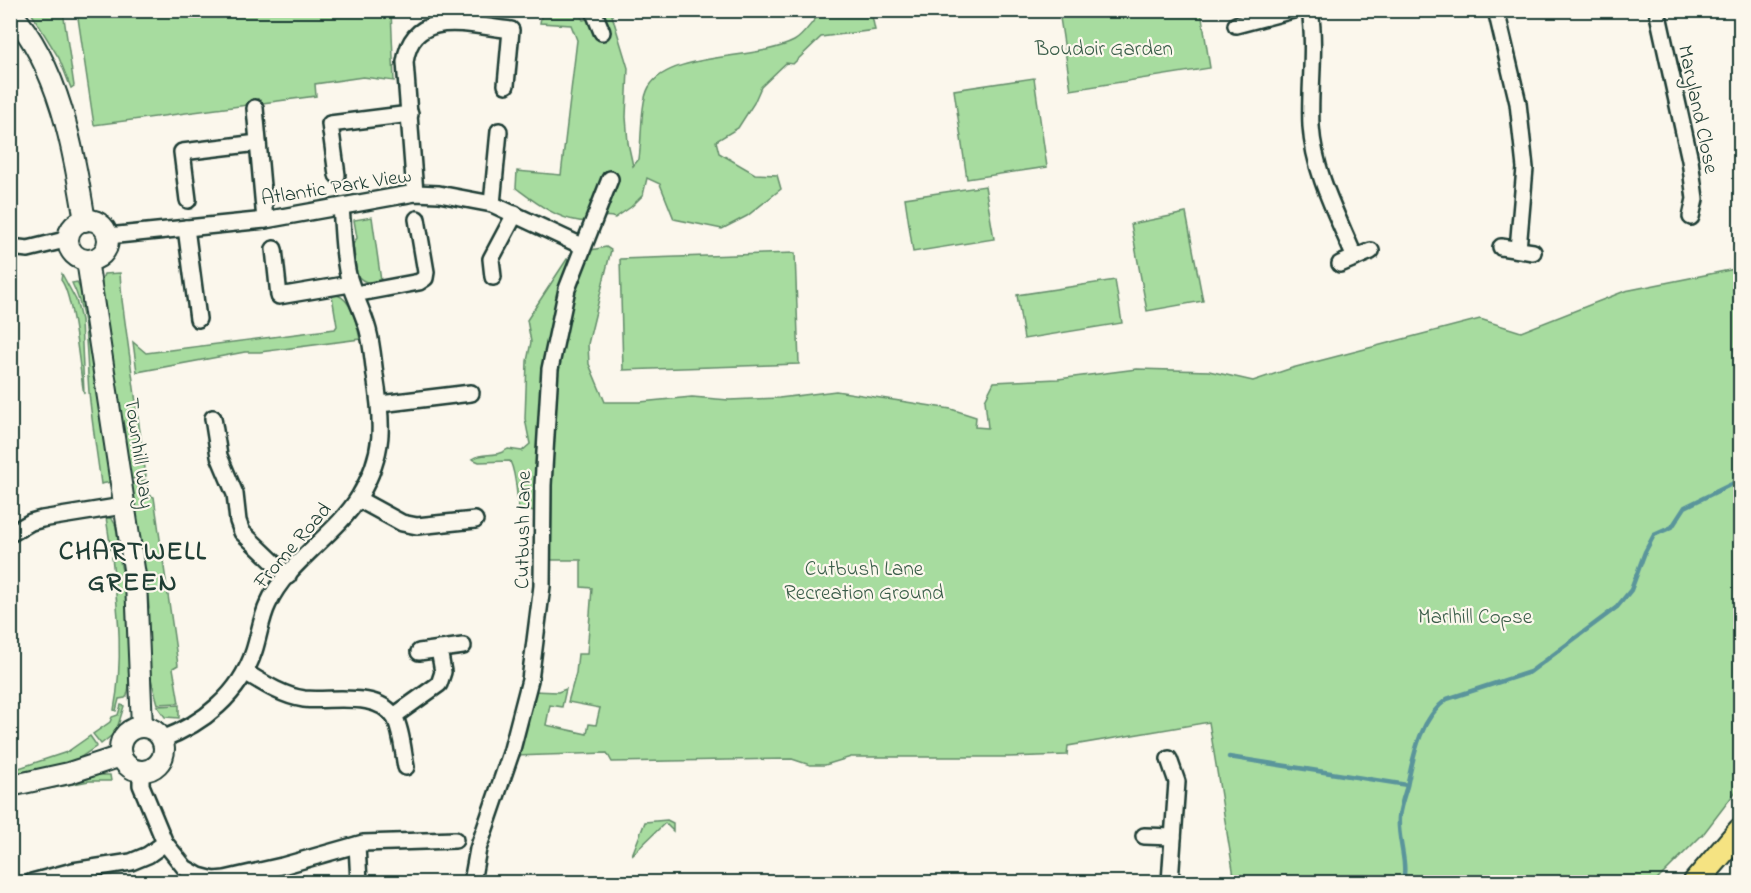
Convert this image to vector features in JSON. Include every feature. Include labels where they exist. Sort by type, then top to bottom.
[{"type":"main road","points":[[1696,882],[1739,834]]},
{"type":"street","points":[[593,10],[602,32]]},
{"type":"street","points":[[1236,25],[1293,10]]},
{"type":"street","points":[[1310,10],[1313,32],[1311,127],[1316,160],[1326,190],[1355,258]]},
{"type":"street","points":[[1496,10],[1518,103],[1525,168],[1525,251],[1501,247]]},
{"type":"street","name":"Maryland Close","points":[[1657,10],[1690,160],[1695,199],[1691,217]]},
{"type":"street","points":[[10,11],[34,44],[50,75],[63,112],[85,220]]},
{"type":"street","points":[[415,193],[405,62],[408,45],[415,36],[426,28],[461,18],[511,30],[506,85]]},
{"type":"street","points":[[255,108],[265,220]]},
{"type":"street","points":[[337,175],[330,124],[410,114]]},
{"type":"street","points":[[492,204],[499,131]]},
{"type":"street","points":[[188,200],[182,152],[258,143]]},
{"type":"street","name":"Cutbush Lane","points":[[472,882],[478,849],[511,753],[530,680],[542,586],[543,485],[550,369],[567,289],[610,179]]},
{"type":"street","name":"Atlantic Park View","points":[[108,236],[265,220],[415,193],[447,195],[492,204],[582,246]]},
{"type":"street","name":"Frome Road","points":[[162,739],[184,731],[232,692],[253,654],[267,604],[278,587],[358,499],[371,475],[379,452],[380,404],[370,341],[347,272],[341,207]]},
{"type":"street","points":[[493,277],[491,259],[515,214]]},
{"type":"street","points":[[274,249],[279,296],[418,282],[425,278],[426,272],[417,219]]},
{"type":"street","points":[[85,220],[102,225],[108,236],[103,253],[87,260],[76,255],[69,246],[73,227],[85,220]]},
{"type":"street","points":[[186,228],[198,319]]},
{"type":"street","points":[[10,247],[28,249],[69,239]]},
{"type":"street","points":[[1340,264],[1371,251]]},
{"type":"street","name":"Townhill Way","points":[[87,260],[136,582],[142,726]]},
{"type":"street","points":[[380,404],[471,393]]},
{"type":"street","points":[[213,418],[219,456],[235,494],[238,521],[242,532],[288,576]]},
{"type":"street","points":[[358,499],[402,523],[417,526],[475,520]]},
{"type":"street","points":[[10,534],[31,522],[42,519],[123,506]]},
{"type":"street","points":[[419,652],[463,646]]},
{"type":"street","points":[[393,716],[439,684],[443,672],[439,649]]},
{"type":"street","points":[[245,672],[277,690],[301,699],[362,699],[379,705],[393,716],[398,726],[406,768]]},
{"type":"street","points":[[142,726],[154,730],[165,746],[161,761],[149,771],[128,767],[121,756],[121,742],[124,736],[129,731],[142,726]]},
{"type":"street","points":[[10,786],[69,773],[121,756]]},
{"type":"street","points":[[1169,759],[1177,782],[1170,882]]},
{"type":"street","points":[[141,771],[141,785],[165,843],[185,868],[199,876],[214,880],[282,866],[357,844],[455,840]]},
{"type":"street","points":[[1144,836],[1173,837]]},
{"type":"street","points":[[32,882],[73,871],[131,862],[148,855],[165,843]]},
{"type":"street","points":[[357,844],[359,882]]},
{"type":"green space","points":[[30,11],[63,11],[74,86],[71,88],[59,58]]},
{"type":"green space","points":[[77,11],[391,11],[394,81],[363,77],[315,84],[316,96],[94,125]]},
{"type":"green space","points":[[542,11],[578,11],[583,20],[611,12],[628,68],[626,117],[633,166],[639,159],[646,94],[659,76],[694,62],[759,51],[794,41],[816,18],[814,11],[871,11],[875,30],[821,37],[793,64],[786,63],[761,87],[738,128],[716,141],[719,153],[755,174],[777,175],[781,189],[747,216],[722,229],[674,219],[660,184],[647,178],[643,195],[615,218],[579,221],[554,213],[516,188],[517,171],[561,175],[577,40],[571,25],[540,23]]},
{"type":"green space","name":"Boudoir Garden","points":[[1059,11],[1201,11],[1210,68],[1071,90]]},
{"type":"green space","points":[[1034,78],[1047,167],[967,179],[954,90]]},
{"type":"green space","points":[[985,186],[994,239],[913,252],[905,198]]},
{"type":"green space","points":[[1186,213],[1203,301],[1147,311],[1131,224]]},
{"type":"green space","points":[[372,217],[381,281],[371,282],[362,280],[357,275],[353,244],[357,238],[354,220]]},
{"type":"green space","points":[[606,247],[611,250],[588,344],[589,364],[605,402],[640,402],[692,397],[729,400],[779,398],[836,391],[951,409],[976,417],[975,427],[988,428],[985,400],[994,382],[1058,379],[1137,369],[1209,371],[1253,381],[1292,368],[1480,319],[1521,332],[1625,291],[1740,268],[1740,786],[1704,833],[1655,882],[1235,882],[1209,722],[1068,746],[1067,755],[851,757],[825,765],[810,765],[792,759],[612,762],[607,753],[515,756],[533,691],[558,692],[566,689],[562,707],[550,705],[546,725],[587,734],[589,724],[596,725],[600,708],[568,702],[576,673],[578,654],[587,654],[592,588],[581,587],[581,560],[551,560],[554,368],[571,289],[583,261],[591,250]]},
{"type":"green space","points":[[795,253],[799,364],[623,370],[620,259]]},
{"type":"green space","points":[[567,259],[573,262],[562,288],[541,511],[519,510],[510,461],[479,462],[472,459],[481,455],[498,454],[508,449],[522,451],[530,444],[525,419],[527,361],[531,342],[527,320]]},
{"type":"green space","points":[[120,273],[146,476],[126,480],[102,306],[104,274]]},
{"type":"green space","points":[[62,274],[76,300],[81,320],[84,394],[73,317],[66,289],[61,280]]},
{"type":"green space","points":[[1115,280],[1122,323],[1024,339],[1017,295]]},
{"type":"green space","points":[[77,282],[84,298],[111,482],[101,484],[90,404],[86,336],[81,309],[72,283]]},
{"type":"green space","points":[[337,295],[350,307],[360,339],[245,352],[137,372],[133,342],[146,353],[335,329],[337,326],[332,296]]},
{"type":"green space","points":[[146,480],[149,495],[154,497],[178,665],[173,668],[179,703],[158,704],[149,672],[144,609],[149,608],[148,596],[144,596],[127,484]]},
{"type":"green space","points":[[106,517],[112,519],[116,526],[119,549],[111,550]]},
{"type":"green space","points":[[119,556],[125,588],[131,664],[127,696],[119,699],[116,711],[114,710],[119,671],[119,634],[112,557]]},
{"type":"green space","points":[[121,705],[124,706],[116,732],[101,744],[93,734],[110,722],[112,717],[118,715]]},
{"type":"green space","points":[[179,705],[179,718],[165,717],[157,706]]},
{"type":"green space","points":[[90,736],[97,746],[69,765],[11,779],[10,771],[67,752]]},
{"type":"green space","points":[[94,775],[110,775],[111,781],[89,781],[11,796],[11,794]]},
{"type":"green space","points":[[667,820],[673,823],[673,831],[665,823],[632,855],[645,822]]},
{"type":"waterway","points":[[1403,882],[1400,809],[1424,727],[1438,707],[1447,699],[1530,672],[1617,607],[1631,590],[1654,535],[1672,527],[1685,507],[1740,480]]},
{"type":"waterway","points":[[1229,757],[1407,785]]},
{"type":"district","name":"CHARTWELL GREEN","points":[[133,566]]},
{"type":"park label","name":"Cutbush Lane Recreation Ground","points":[[864,580]]},
{"type":"park label","name":"Marlhill Copse","points":[[1475,616]]}]
